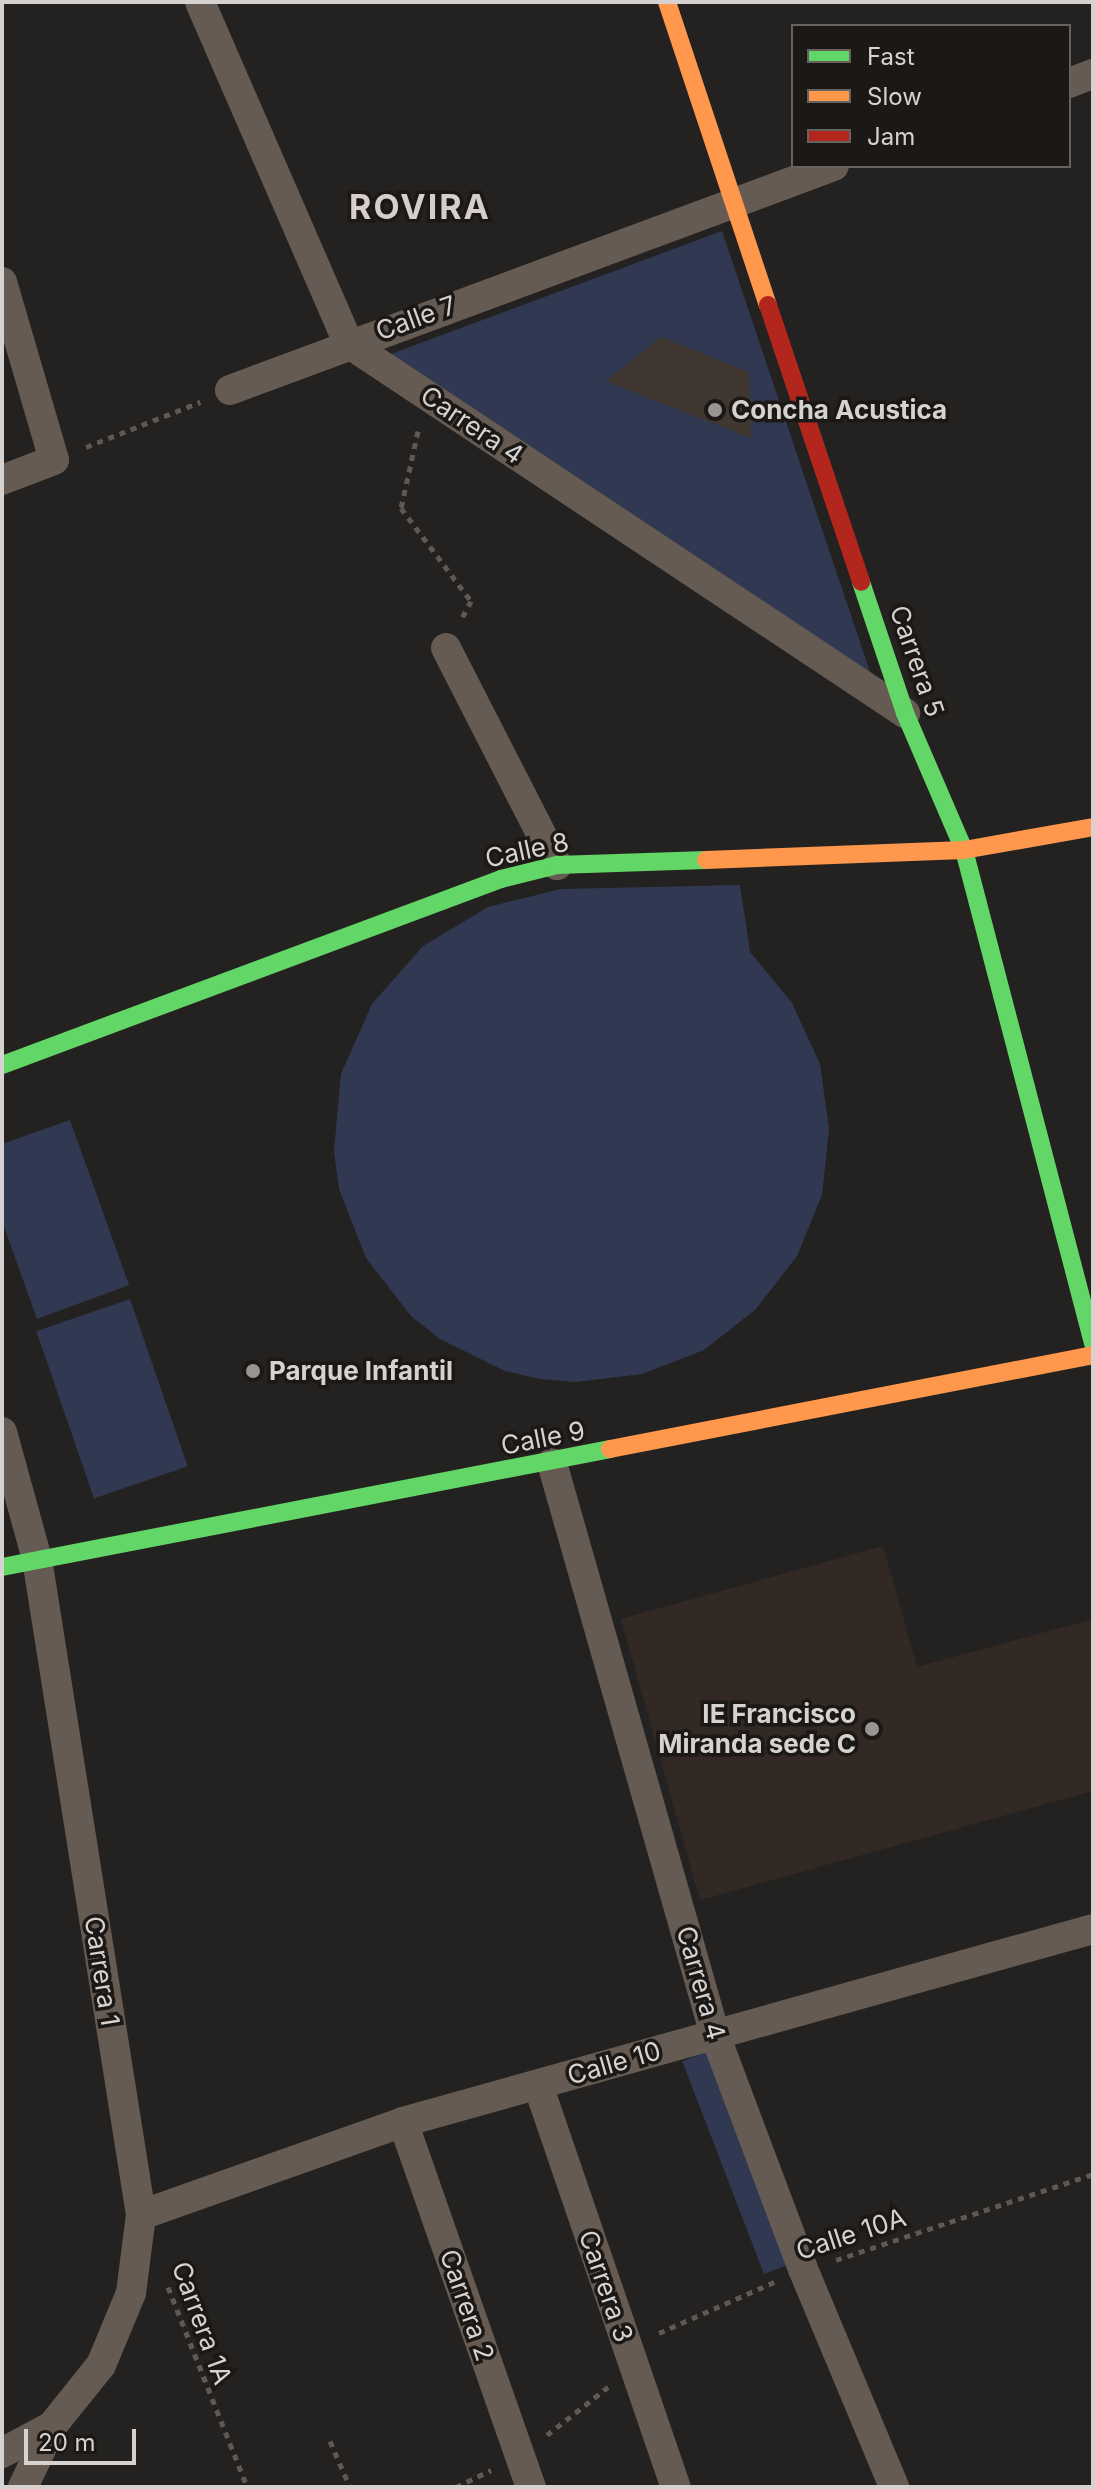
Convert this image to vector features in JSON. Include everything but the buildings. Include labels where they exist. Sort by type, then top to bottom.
[{"type":"street","points":[[200,2],[348,343]]},
{"type":"street","name":"Carrera 5","points":[[667,2],[737,201],[905,713],[964,850],[1093,1343]]},
{"type":"street","points":[[1071,82],[1093,74]]},
{"type":"street","name":"Calle 7","points":[[230,390],[348,343],[828,168]]},
{"type":"street","points":[[2,282],[54,460],[2,480]]},
{"type":"street","name":"Carrera 4","points":[[348,343],[905,713]]},
{"type":"street","points":[[446,648],[557,865]]},
{"type":"street","name":"Calle 8","points":[[2,1065],[501,879],[557,865],[964,850],[1093,827]]},
{"type":"street","name":"Calle 9","points":[[2,1567],[552,1463],[1093,1355]]},
{"type":"street","name":"Carrera 1","points":[[2,1432],[37,1559],[141,2215],[131,2293],[101,2365],[52,2426],[23,2487]]},
{"type":"street","name":"Carrera 4","points":[[552,1463],[715,2035],[803,2269],[894,2487]]},
{"type":"street","name":"Calle 10","points":[[141,2215],[403,2122],[1093,1929]]},
{"type":"street","name":"Carrera 3","points":[[538,2085],[676,2487]]},
{"type":"street","name":"Carrera 2","points":[[403,2122],[531,2487]]},
{"type":"street","points":[[2,2453],[52,2426]]},
{"type":"path","points":[[54,460],[230,390]]},
{"type":"path","points":[[427,395],[401,508],[471,601],[446,648]]},
{"type":"path","name":"Calle 10A","points":[[626,2346],[803,2269],[1093,2174]]},
{"type":"path","name":"Carrera 1A","points":[[162,2274],[247,2487]]},
{"type":"path","points":[[330,2441],[350,2487]]},
{"type":"shaded area","points":[[722,231],[870,672],[383,357]]},
{"type":"shaded area","points":[[740,885],[750,952],[792,1003],[820,1064],[829,1129],[822,1195],[797,1256],[756,1309],[704,1350],[642,1374],[576,1382],[540,1379],[505,1371],[440,1339],[411,1316],[366,1258],[339,1189],[334,1151],[341,1074],[372,1004],[423,946],[488,907],[561,889]]},
{"type":"shaded area","points":[[70,1120],[129,1285],[37,1319],[2,1221],[2,1144]]},
{"type":"shaded area","points":[[130,1299],[188,1466],[94,1499],[36,1331]]},
{"type":"shaded area","name":"IE Francisco Miranda sede C","points":[[883,1546],[917,1667],[1093,1619],[1093,1791],[700,1900],[621,1619]]},
{"type":"shaded area","points":[[714,2049],[796,2262],[764,2274],[682,2061]]},
{"type":"traffic: fast","points":[[861,582],[905,713],[964,850],[1093,1343]]},
{"type":"traffic: fast","points":[[2,1065],[501,879],[557,865],[706,860]]},
{"type":"traffic: fast","points":[[2,1567],[610,1449]]},
{"type":"traffic: slow","points":[[667,2],[768,305]]},
{"type":"traffic: slow","points":[[706,860],[964,850],[1093,827]]},
{"type":"traffic: slow","points":[[610,1449],[1093,1355]]},
{"type":"traffic: jam","points":[[768,305],[861,582]]},
{"type":"place","name":"Concha Acustica","points":[[715,410]]},
{"type":"place","name":"Parque Infantil","points":[[253,1371]]},
{"type":"place","name":"IE Francisco Miranda sede C","points":[[872,1729]]},
{"type":"district","name":"ROVIRA","points":[[420,207]]}]
